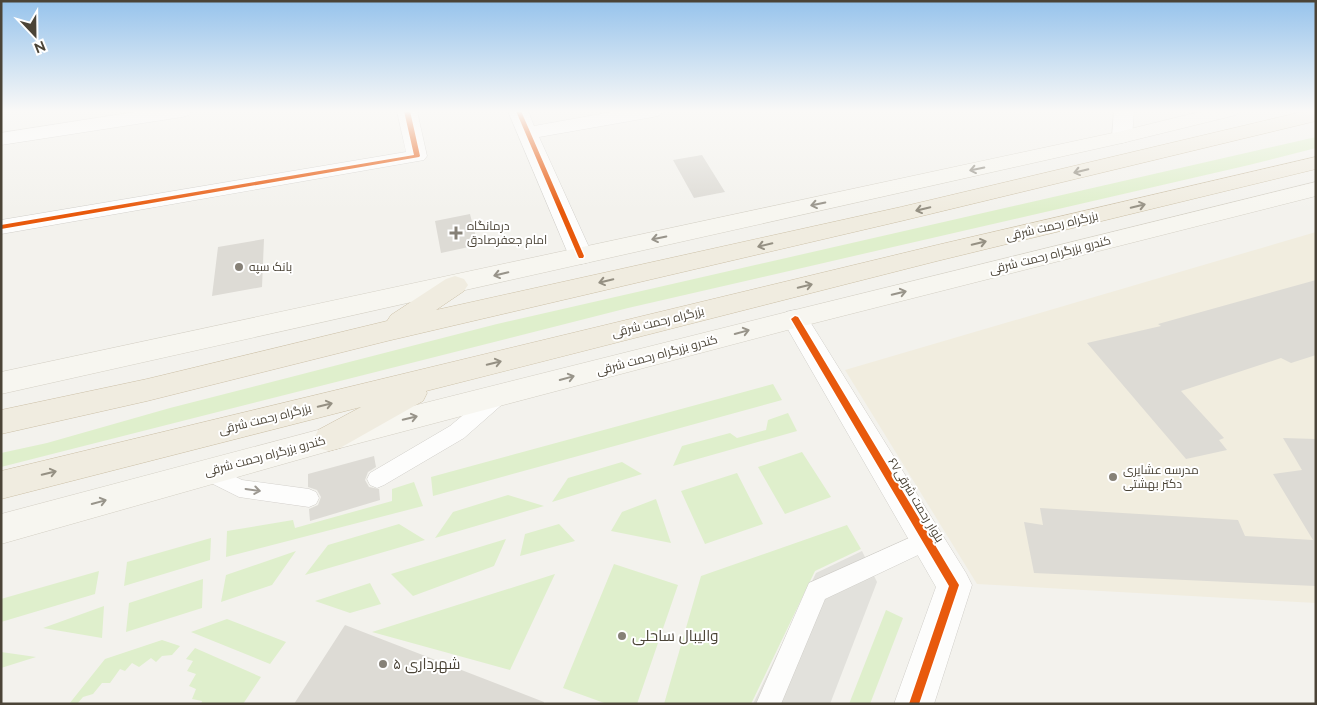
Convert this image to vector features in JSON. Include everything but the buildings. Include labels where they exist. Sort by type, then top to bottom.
[{"type":"highway","points":[[1,422],[146,390],[388,331],[891,216],[1194,144]]},
{"type":"highway","name":"بزرگراه رحمت شرقی","points":[[1,485],[937,253],[1316,162]]},
{"type":"highway","points":[[1284,171],[1316,168]]},
{"type":"highway","points":[[388,331],[454,284]]},
{"type":"highway","points":[[329,439],[447,375]]},
{"type":"main road","points":[[1,383],[1091,144]]},
{"type":"main road","name":"کندرو بزرگراه رحمت شرقی","points":[[1,529],[329,439],[795,318],[1316,189]]},
{"type":"street","points":[[1,228],[417,156],[414,144]]},
{"type":"street","points":[[531,144],[582,256]]},
{"type":"street","name":"بلوار رحمت شرقی۶۷","points":[[795,318],[954,586],[914,704]]},
{"type":"lane","points":[[377,479],[457,432],[499,396]]},
{"type":"lane","points":[[208,472],[239,488],[309,498]]},
{"type":"lane","points":[[768,704],[818,591],[927,540]]},
{"type":"shaded area","name":"مدرسه عشایری دکتر بهشتی","points":[[1316,232],[1316,603],[977,584],[845,370]]},
{"type":"shaded area","points":[[862,551],[877,582],[830,704],[753,704],[816,573]]},
{"type":"green space","points":[[1286,144],[1316,144],[1316,148],[1249,165],[628,308],[1,467],[1,453],[47,443],[170,408],[497,324]]},
{"type":"green space","points":[[773,384],[782,400],[433,496],[431,477]]},
{"type":"green space","points":[[788,413],[797,431],[673,466],[682,446],[730,433],[737,438],[766,430],[768,420]]},
{"type":"green space","points":[[802,452],[831,497],[785,514],[758,467]]},
{"type":"green space","points":[[622,462],[642,474],[552,502],[568,478]]},
{"type":"green space","points":[[737,473],[763,524],[705,544],[681,491]]},
{"type":"green space","points":[[414,482],[423,506],[226,557],[227,531],[293,520],[295,528],[392,501],[392,489]]},
{"type":"green space","points":[[508,495],[544,506],[435,538],[453,512]]},
{"type":"green space","points":[[656,499],[671,543],[611,531],[622,512]]},
{"type":"green space","points":[[399,524],[425,540],[305,575],[328,545]]},
{"type":"green space","points":[[559,524],[575,541],[520,556],[525,534]]},
{"type":"green space","points":[[847,525],[861,549],[815,571],[751,704],[664,704],[701,576]]},
{"type":"green space","points":[[211,538],[210,560],[124,586],[127,562]]},
{"type":"green space","points":[[506,539],[494,566],[413,596],[391,574]]},
{"type":"green space","points":[[296,551],[272,585],[221,602],[226,575]]},
{"type":"green space","name":"والیبال ساحلی","points":[[614,564],[678,585],[637,704],[607,704],[563,688]]},
{"type":"green space","points":[[99,571],[95,594],[1,622],[1,599]]},
{"type":"green space","points":[[555,574],[510,670],[372,632]]},
{"type":"green space","points":[[203,579],[202,608],[126,632],[129,603]]},
{"type":"green space","points":[[370,583],[381,604],[350,613],[315,601]]},
{"type":"green space","points":[[104,606],[102,638],[43,628]]},
{"type":"green space","points":[[886,610],[903,618],[870,704],[849,704]]},
{"type":"green space","points":[[227,619],[286,642],[270,664],[191,632]]},
{"type":"green space","points":[[162,640],[180,646],[172,655],[162,656],[156,662],[151,658],[139,667],[132,663],[125,671],[120,669],[110,683],[102,683],[93,694],[83,697],[77,704],[69,704],[105,659]]},
{"type":"green space","points":[[195,648],[261,677],[243,704],[201,704],[202,701],[192,699],[196,689],[189,686],[196,674],[187,671],[193,661],[186,659]]},
{"type":"green space","points":[[1,652],[36,657],[1,668]]},
{"type":"cycle path","points":[[1,227],[417,156],[414,144]]},
{"type":"cycle path","points":[[532,144],[581,256]]},
{"type":"cycle path","points":[[795,319],[954,585],[914,704]]},
{"type":"place","name":"درمانگاه امام جعفرصادق","points":[[456,233]]},
{"type":"place","name":"بانک سپه","points":[[239,267]]},
{"type":"place","name":"مدرسه عشایری دکتر بهشتی","points":[[1113,477]]},
{"type":"place","name":"والیبال ساحلی","points":[[622,636]]},
{"type":"place","name":"شهرداری ۵","points":[[383,664]]}]
